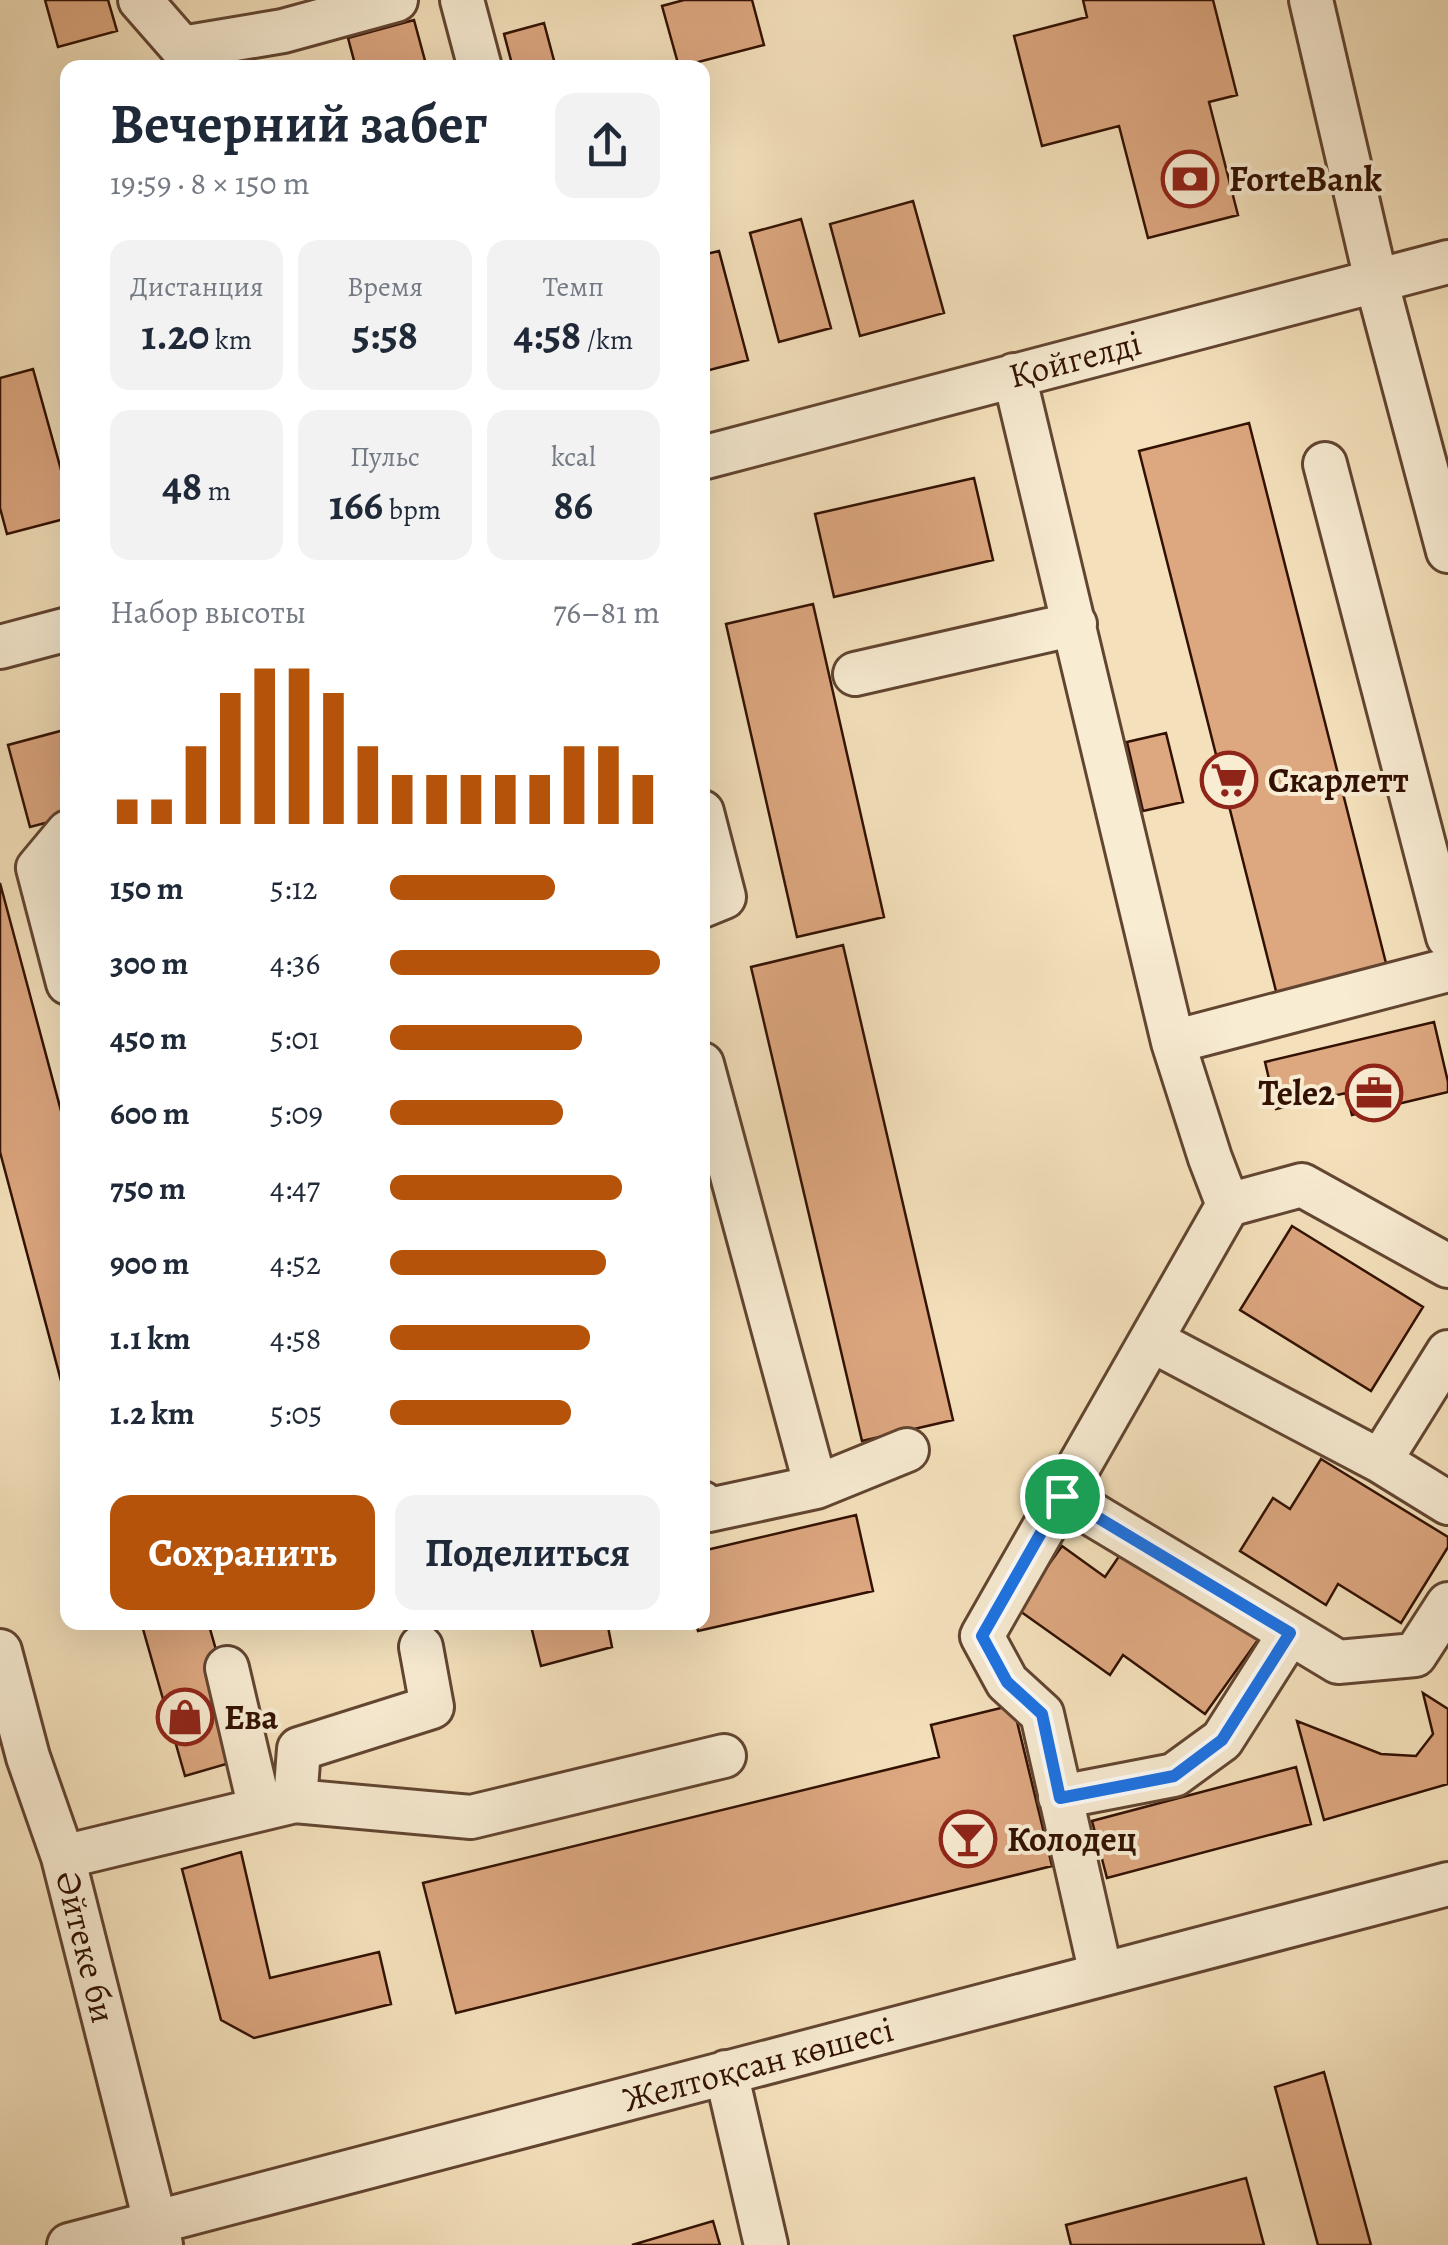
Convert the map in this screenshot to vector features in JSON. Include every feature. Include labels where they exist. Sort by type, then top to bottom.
[{"type":"street","points":[[140,0],[182,48],[283,31],[396,0]]},
{"type":"street","points":[[462,0],[478,60]]},
{"type":"street","points":[[1311,0],[1376,280],[1448,551]]},
{"type":"street","name":"Қойгелді","points":[[710,456],[1448,262]]},
{"type":"street","points":[[1014,375],[1173,1042],[1228,1205]]},
{"type":"street","points":[[1325,464],[1448,937]]},
{"type":"street","points":[[855,674],[1075,624]]},
{"type":"street","points":[[0,647],[60,632]]},
{"type":"street","points":[[60,842],[38,868],[60,952]]},
{"type":"street","points":[[710,843],[724,897],[710,903]]},
{"type":"street","points":[[1173,1042],[1448,970]]},
{"type":"street","points":[[710,1094],[816,1486]]},
{"type":"street","points":[[1101,1974],[1042,1714],[1007,1682],[982,1636],[1228,1205],[1302,1185],[1448,1266]]},
{"type":"street","points":[[1151,1340],[1380,1461],[1448,1503]]},
{"type":"street","points":[[1380,1461],[1448,1352]]},
{"type":"street","points":[[710,1510],[816,1486],[907,1450]]},
{"type":"street","points":[[1062,1496],[1338,1662],[1415,1656],[1448,1604]]},
{"type":"street","points":[[1060,1798],[1174,1776],[1222,1740],[1290,1633]]},
{"type":"street","points":[[277,1805],[299,1749],[432,1707],[421,1647]]},
{"type":"street","name":"Әйтеке би","points":[[0,1651],[14,1759],[63,1857],[158,2233]]},
{"type":"street","points":[[227,1668],[277,1805]]},
{"type":"street","points":[[63,1857],[277,1805],[471,1816],[724,1756]]},
{"type":"street","name":"Желтоқсан көшесі","points":[[69,2245],[158,2233],[726,2072],[1448,1884]]},
{"type":"street","points":[[726,2072],[766,2245]]},
{"type":"building","points":[[45,0],[108,0],[117,31],[58,47]]},
{"type":"building","points":[[684,0],[752,0],[764,45],[706,60],[677,60],[662,6]]},
{"type":"building","points":[[1083,0],[1213,0],[1237,95],[1209,102],[1238,215],[1148,238],[1119,126],[1042,146],[1014,36],[1087,17]]},
{"type":"building","points":[[414,20],[425,60],[354,60],[348,38]]},
{"type":"building","points":[[544,23],[554,60],[511,60],[504,34]]},
{"type":"building","points":[[913,201],[944,313],[860,336],[830,224]]},
{"type":"building","points":[[801,219],[831,328],[779,342],[750,233]]},
{"type":"building","points":[[719,251],[748,360],[710,370],[710,253]]},
{"type":"building","points":[[33,369],[60,466],[60,520],[7,534],[0,508],[0,378]]},
{"type":"building","points":[[1249,423],[1388,971],[1278,999],[1139,451]]},
{"type":"building","points":[[974,478],[993,560],[834,597],[815,514]]},
{"type":"building","points":[[813,604],[884,917],[797,937],[726,624]]},
{"type":"building","points":[[60,731],[60,819],[30,827],[8,745]]},
{"type":"building","points":[[1166,733],[1183,802],[1143,811],[1127,742]]},
{"type":"building","points":[[0,883],[60,1107],[60,1377],[0,1152]]},
{"type":"building","points":[[843,945],[953,1420],[862,1441],[751,967]]},
{"type":"building","points":[[1434,1022],[1448,1092],[1352,1115],[1346,1093],[1276,1109],[1265,1062]]},
{"type":"building","points":[[1292,1226],[1423,1307],[1371,1391],[1240,1310]]},
{"type":"building","points":[[1321,1459],[1448,1537],[1448,1547],[1401,1623],[1338,1584],[1326,1605],[1240,1551],[1273,1498],[1290,1509]]},
{"type":"building","points":[[856,1515],[873,1591],[710,1628],[710,1549]]},
{"type":"building","points":[[1062,1546],[1105,1577],[1126,1546],[1258,1640],[1205,1714],[1123,1655],[1110,1675],[1017,1609]]},
{"type":"building","points":[[143,1630],[210,1630],[247,1758],[185,1776]]},
{"type":"building","points":[[532,1630],[609,1630],[612,1647],[541,1666]]},
{"type":"building","points":[[1423,1693],[1448,1709],[1448,1784],[1324,1820],[1297,1721],[1381,1754],[1416,1756],[1433,1734]]},
{"type":"building","points":[[1013,1705],[1052,1866],[456,2013],[423,1883],[939,1757],[931,1725]]},
{"type":"building","points":[[1296,1767],[1311,1824],[1107,1878],[1092,1821]]},
{"type":"building","points":[[241,1852],[270,1978],[379,1952],[391,2004],[254,2038],[221,2020],[182,1869]]},
{"type":"building","points":[[1324,2072],[1371,2245],[1318,2245],[1275,2087]]},
{"type":"building","points":[[1246,2178],[1264,2245],[1071,2245],[1066,2225]]},
{"type":"building","points":[[713,2221],[720,2245],[632,2245]]},
{"type":"place","name":"ForteBank","points":[[1190,179]]},
{"type":"place","name":"Скарлетт","points":[[1229,780]]},
{"type":"place","name":"Tele2","points":[[1374,1093]]},
{"type":"place","name":"Ева","points":[[185,1717]]},
{"type":"place","name":"Колодец","points":[[968,1839]]},
{"type":"route","points":[[1062,1496],[1290,1633],[1222,1740],[1174,1776],[1060,1798],[1042,1714],[1007,1682],[982,1636],[1062,1496]]}]
